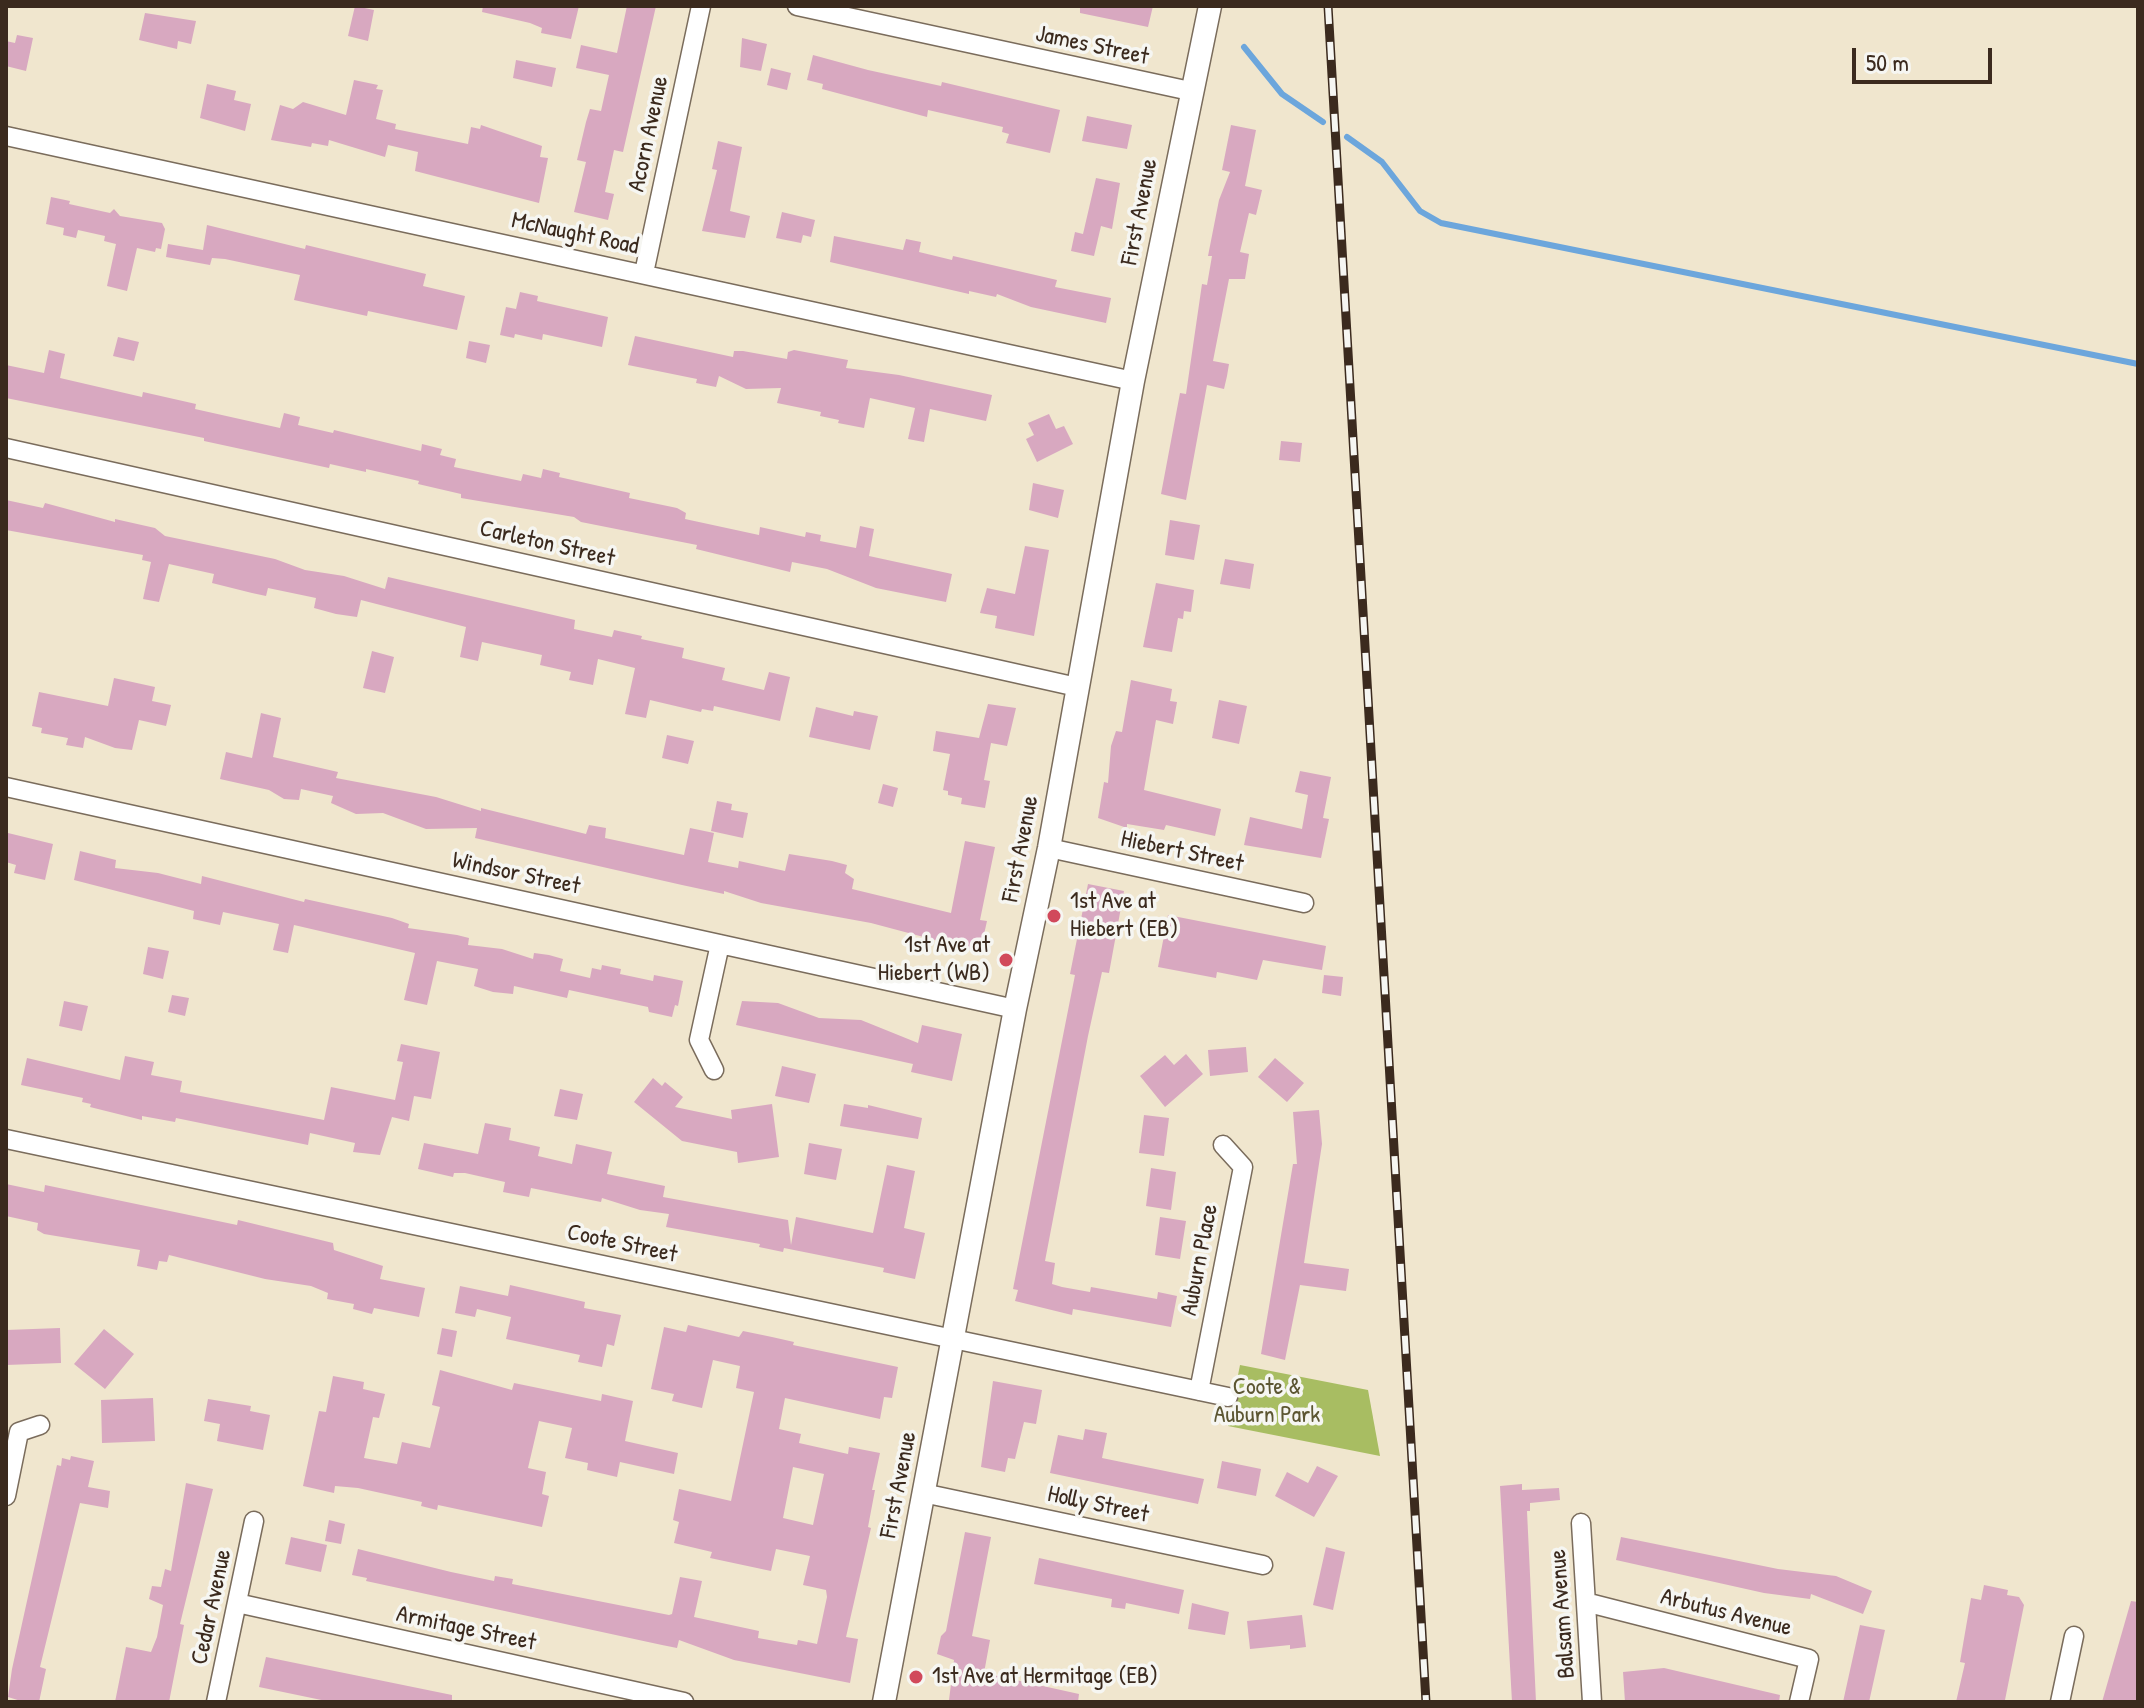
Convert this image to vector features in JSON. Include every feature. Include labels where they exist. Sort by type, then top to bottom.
[{"type":"street","name":"Acorn Avenue","points":[[644,273],[701,6]]},
{"type":"street","name":"James Street","points":[[797,6],[1190,91]]},
{"type":"street","name":"First Avenue","points":[[884,1702],[1015,1009],[1049,848],[1133,381],[1190,91],[1210,6]]},
{"type":"street","name":"McNaught Road","points":[[6,136],[1133,381]]},
{"type":"street","name":"Carleton Street","points":[[6,448],[1077,687]]},
{"type":"street","name":"Windsor Street","points":[[6,787],[1015,1009]]},
{"type":"street","name":"Hiebert Street","points":[[1049,848],[1304,903]]},
{"type":"street","points":[[714,1070],[699,1040],[720,944]]},
{"type":"street","name":"Coote Street","points":[[6,1139],[1228,1397]]},
{"type":"street","name":"Auburn Place","points":[[1199,1391],[1243,1167],[1223,1145]]},
{"type":"street","points":[[6,1496],[19,1432],[40,1425]]},
{"type":"street","name":"Holly Street","points":[[923,1493],[1263,1565]]},
{"type":"street","name":"Cedar Avenue","points":[[216,1702],[254,1521]]},
{"type":"street","name":"Balsam Avenue","points":[[1581,1523],[1589,1603],[1592,1702]]},
{"type":"street","name":"Armitage Street","points":[[237,1603],[684,1702]]},
{"type":"street","name":"Arbutus Avenue","points":[[1589,1603],[1809,1659],[1799,1702]]},
{"type":"street","points":[[2060,1702],[2074,1636]]},
{"type":"green space","name":"Coote & Auburn Park","points":[[1240,1365],[1368,1390],[1380,1456],[1228,1426]]},
{"type":"building","points":[[355,6],[374,10],[368,41],[348,36]]},
{"type":"building","points":[[483,6],[579,6],[571,39],[541,33],[542,28],[530,23],[482,12]]},
{"type":"building","points":[[627,6],[656,6],[623,152],[614,150],[605,192],[614,194],[608,220],[574,212],[586,162],[577,160],[586,122],[590,109],[601,111],[609,75],[576,68],[581,45],[617,53]]},
{"type":"building","points":[[1080,6],[1153,6],[1148,27],[1080,13]]},
{"type":"building","points":[[145,13],[196,21],[191,44],[178,41],[177,49],[139,40]]},
{"type":"building","points":[[17,35],[33,38],[26,71],[6,66],[6,41],[15,43]]},
{"type":"building","points":[[742,38],[767,44],[761,71],[740,67]]},
{"type":"building","points":[[813,55],[868,70],[941,86],[942,82],[1060,110],[1050,153],[1006,143],[1009,134],[1002,132],[1003,127],[928,110],[927,117],[822,89],[823,84],[807,80]]},
{"type":"building","points":[[516,60],[556,68],[552,87],[513,78]]},
{"type":"building","points":[[771,68],[791,73],[787,90],[767,85]]},
{"type":"building","points":[[354,80],[378,85],[376,89],[383,90],[376,119],[396,124],[395,129],[468,144],[471,127],[480,129],[481,125],[542,146],[540,157],[548,158],[539,203],[415,171],[418,152],[388,145],[385,157],[329,140],[328,146],[312,143],[311,147],[271,140],[280,105],[293,109],[303,102],[346,115]]},
{"type":"building","points":[[207,84],[236,91],[234,100],[251,104],[245,131],[200,118]]},
{"type":"building","points":[[1087,116],[1132,125],[1127,149],[1082,141]]},
{"type":"building","points":[[1231,125],[1256,130],[1245,186],[1262,190],[1256,215],[1249,213],[1240,252],[1249,254],[1245,279],[1229,279],[1213,361],[1229,364],[1227,376],[1224,389],[1207,385],[1186,500],[1161,494],[1180,393],[1186,394],[1202,284],[1207,285],[1212,256],[1208,256],[1219,200],[1230,172],[1222,170]]},
{"type":"building","points":[[718,141],[742,147],[730,211],[750,216],[745,238],[702,231],[717,170],[712,169]]},
{"type":"building","points":[[1096,178],[1120,183],[1112,229],[1101,226],[1094,256],[1071,251],[1075,232],[1083,234]]},
{"type":"building","points":[[51,197],[110,213],[114,209],[120,216],[162,223],[165,229],[161,249],[156,248],[155,252],[137,248],[127,291],[107,286],[116,244],[104,241],[105,236],[78,230],[76,238],[63,235],[64,228],[46,224]]},
{"type":"building","points":[[782,212],[815,220],[811,237],[803,235],[801,243],[776,238]]},
{"type":"building","points":[[207,225],[426,274],[423,286],[465,296],[457,330],[368,311],[367,316],[294,300],[300,275],[225,259],[212,258],[210,265],[166,257],[168,244],[203,250]]},
{"type":"building","points":[[834,236],[903,250],[906,239],[921,242],[919,252],[952,260],[953,256],[1057,280],[1055,287],[1111,298],[1106,323],[1031,307],[997,294],[996,297],[969,291],[969,294],[830,262]]},
{"type":"building","points":[[520,292],[538,296],[537,301],[608,317],[602,347],[543,334],[542,340],[515,334],[514,338],[500,335],[506,307],[516,309]]},
{"type":"building","points":[[635,336],[733,357],[734,351],[743,351],[787,359],[788,352],[794,350],[848,360],[846,368],[899,375],[992,395],[986,421],[930,409],[924,442],[908,439],[915,408],[870,398],[864,428],[838,423],[839,420],[820,416],[821,412],[777,403],[781,388],[746,389],[719,376],[716,387],[696,383],[697,379],[628,365]]},
{"type":"building","points":[[118,337],[139,342],[134,361],[113,356]]},
{"type":"building","points":[[469,341],[490,345],[486,363],[466,358]]},
{"type":"building","points":[[49,350],[65,354],[60,378],[142,397],[143,392],[196,404],[195,409],[280,428],[284,413],[300,417],[298,425],[333,433],[334,430],[421,451],[422,444],[442,449],[440,455],[456,459],[454,467],[521,481],[523,474],[541,478],[543,469],[560,473],[559,477],[630,493],[629,498],[677,508],[686,513],[685,519],[759,535],[760,527],[805,537],[806,532],[821,535],[820,541],[856,548],[860,526],[874,529],[869,556],[952,574],[946,602],[876,588],[827,569],[792,562],[790,572],[696,549],[697,545],[581,522],[574,517],[461,498],[461,494],[418,484],[419,481],[366,469],[366,472],[330,464],[329,468],[204,441],[204,438],[6,398],[6,365],[44,373]]},
{"type":"building","points":[[1049,414],[1056,429],[1064,426],[1073,444],[1037,462],[1026,439],[1034,435],[1028,423]]},
{"type":"building","points":[[1281,441],[1302,443],[1300,462],[1279,460]]},
{"type":"building","points":[[1033,483],[1064,490],[1058,518],[1029,510]]},
{"type":"building","points":[[6,500],[43,508],[45,503],[115,522],[115,519],[155,528],[165,536],[275,559],[305,570],[344,576],[385,589],[388,577],[575,620],[574,629],[612,637],[614,630],[642,636],[641,639],[684,648],[682,658],[725,668],[722,680],[764,690],[769,672],[790,677],[780,721],[714,706],[713,711],[702,709],[701,712],[650,700],[646,718],[625,714],[635,668],[598,659],[593,685],[569,680],[571,672],[540,665],[542,655],[482,642],[478,661],[460,657],[466,627],[361,600],[357,617],[336,614],[314,608],[316,598],[268,588],[266,596],[252,593],[212,583],[214,574],[169,564],[159,602],[143,599],[151,562],[142,560],[143,555],[6,530]]},
{"type":"building","points":[[1170,520],[1200,525],[1194,560],[1165,555]]},
{"type":"building","points":[[1025,546],[1049,550],[1034,636],[995,628],[997,616],[980,613],[987,588],[1015,594]]},
{"type":"building","points":[[1225,559],[1254,564],[1250,589],[1220,584]]},
{"type":"building","points":[[1156,583],[1194,590],[1191,612],[1184,611],[1183,619],[1178,618],[1172,652],[1143,647]]},
{"type":"building","points":[[372,651],[394,657],[385,693],[363,688]]},
{"type":"building","points":[[114,678],[155,687],[152,701],[171,705],[166,726],[139,720],[132,750],[115,748],[85,737],[83,748],[66,745],[68,738],[41,733],[42,728],[32,726],[39,692],[108,706]]},
{"type":"building","points":[[1131,680],[1172,689],[1170,701],[1177,702],[1173,724],[1156,720],[1144,790],[1221,809],[1215,836],[1166,825],[1164,830],[1127,824],[1127,828],[1098,818],[1104,782],[1108,783],[1111,746],[1116,731],[1122,732]]},
{"type":"building","points":[[1219,700],[1247,706],[1239,744],[1212,738]]},
{"type":"building","points":[[988,704],[1016,708],[1007,746],[991,743],[984,780],[990,781],[985,808],[961,804],[962,798],[948,795],[948,791],[943,790],[950,754],[933,751],[936,731],[979,738]]},
{"type":"building","points":[[816,707],[853,716],[854,711],[878,716],[870,750],[809,737]]},
{"type":"building","points":[[261,713],[281,718],[273,757],[338,772],[336,778],[436,797],[481,811],[481,808],[586,834],[589,825],[606,828],[605,838],[684,855],[690,828],[714,833],[708,862],[738,868],[739,861],[785,871],[789,854],[832,861],[847,865],[845,873],[854,879],[852,889],[951,913],[965,841],[995,847],[980,920],[987,921],[980,952],[871,923],[761,903],[724,891],[724,894],[475,838],[477,828],[426,829],[383,813],[356,814],[331,803],[333,796],[301,789],[299,800],[284,799],[269,790],[220,779],[226,752],[252,758]]},
{"type":"building","points":[[667,735],[694,741],[688,764],[662,758]]},
{"type":"building","points":[[1300,771],[1331,777],[1323,818],[1329,819],[1321,858],[1244,845],[1250,817],[1302,829],[1308,795],[1295,792]]},
{"type":"building","points":[[883,784],[898,788],[893,807],[878,803]]},
{"type":"building","points":[[717,801],[732,804],[731,810],[748,813],[743,838],[711,831]]},
{"type":"building","points":[[8,833],[53,844],[45,880],[14,873],[16,865],[6,862]]},
{"type":"building","points":[[80,851],[116,860],[115,868],[158,873],[201,884],[202,876],[304,902],[305,899],[392,918],[409,924],[408,928],[469,938],[468,945],[502,949],[533,959],[534,953],[549,955],[563,959],[560,971],[590,978],[592,968],[601,970],[602,965],[621,969],[620,974],[653,981],[654,975],[683,981],[678,1006],[675,1005],[672,1017],[649,1012],[648,1007],[569,990],[567,998],[514,986],[513,994],[493,992],[474,986],[478,969],[437,961],[427,1005],[404,1000],[415,953],[294,925],[288,953],[273,950],[279,924],[223,912],[220,925],[193,919],[194,911],[74,880]]},
{"type":"building","points":[[1088,884],[1124,891],[1109,973],[1102,972],[1088,1036],[1045,1261],[1055,1263],[1052,1284],[1062,1287],[1090,1292],[1091,1287],[1157,1299],[1158,1292],[1177,1296],[1171,1327],[1073,1309],[1072,1315],[1015,1301],[1018,1290],[1013,1289],[1075,975],[1070,974]]},
{"type":"building","points":[[1168,915],[1326,946],[1322,970],[1263,960],[1257,980],[1217,972],[1216,978],[1158,967]]},
{"type":"building","points":[[148,947],[169,951],[163,979],[143,974]]},
{"type":"building","points":[[1324,975],[1343,977],[1341,996],[1322,993]]},
{"type":"building","points":[[172,995],[189,998],[185,1016],[168,1012]]},
{"type":"building","points":[[64,1001],[88,1006],[82,1031],[59,1026]]},
{"type":"building","points":[[742,1001],[778,1003],[819,1018],[861,1020],[918,1043],[922,1025],[962,1034],[952,1081],[911,1072],[913,1064],[736,1025]]},
{"type":"building","points":[[401,1044],[440,1052],[431,1099],[414,1096],[409,1121],[392,1117],[380,1155],[353,1152],[355,1143],[310,1133],[308,1145],[176,1118],[175,1122],[142,1116],[142,1120],[90,1107],[91,1104],[82,1102],[83,1098],[21,1085],[27,1058],[120,1080],[125,1056],[154,1062],[151,1075],[182,1081],[180,1092],[324,1120],[331,1087],[395,1100],[403,1062],[397,1061]]},
{"type":"building","points":[[1246,1047],[1248,1072],[1210,1076],[1208,1050]]},
{"type":"building","points":[[1186,1054],[1203,1074],[1165,1107],[1140,1076],[1165,1055],[1174,1065]]},
{"type":"building","points":[[1275,1058],[1304,1083],[1287,1102],[1258,1077]]},
{"type":"building","points":[[782,1066],[816,1074],[809,1103],[775,1096]]},
{"type":"building","points":[[653,1078],[662,1086],[665,1082],[683,1097],[675,1107],[732,1119],[731,1110],[772,1104],[779,1157],[738,1163],[737,1152],[682,1141],[634,1102]]},
{"type":"building","points":[[560,1089],[583,1094],[577,1120],[554,1116]]},
{"type":"building","points":[[844,1104],[868,1108],[868,1105],[922,1118],[918,1139],[840,1126]]},
{"type":"building","points":[[1319,1110],[1322,1144],[1304,1263],[1349,1269],[1346,1291],[1300,1285],[1285,1360],[1261,1354],[1293,1164],[1297,1164],[1293,1112]]},
{"type":"building","points":[[1144,1115],[1169,1118],[1164,1156],[1139,1153]]},
{"type":"building","points":[[485,1123],[511,1128],[509,1140],[540,1147],[538,1156],[572,1164],[576,1144],[612,1152],[607,1174],[665,1186],[663,1197],[788,1220],[791,1245],[796,1217],[873,1233],[887,1165],[915,1171],[904,1228],[925,1233],[915,1279],[883,1272],[884,1268],[784,1248],[783,1252],[759,1247],[760,1244],[666,1227],[669,1214],[640,1210],[602,1198],[601,1202],[531,1188],[529,1197],[503,1192],[505,1182],[465,1173],[454,1173],[453,1177],[418,1169],[424,1143],[478,1154]]},
{"type":"building","points":[[809,1143],[842,1149],[836,1180],[804,1174]]},
{"type":"building","points":[[1151,1168],[1176,1172],[1171,1210],[1146,1206]]},
{"type":"building","points":[[6,1184],[44,1192],[45,1185],[237,1225],[238,1220],[333,1243],[334,1250],[383,1266],[380,1279],[425,1288],[419,1317],[374,1308],[372,1314],[353,1309],[354,1304],[327,1299],[328,1293],[311,1286],[265,1279],[169,1255],[167,1262],[159,1261],[157,1270],[137,1266],[140,1250],[44,1234],[37,1230],[38,1223],[6,1216]]},
{"type":"building","points":[[1160,1217],[1186,1221],[1180,1259],[1155,1255]]},
{"type":"building","points":[[510,1285],[585,1302],[584,1308],[621,1315],[614,1346],[607,1344],[602,1367],[578,1362],[580,1355],[506,1339],[511,1317],[477,1309],[475,1317],[455,1313],[460,1286],[508,1296]]},
{"type":"building","points":[[688,1325],[739,1337],[743,1331],[898,1367],[892,1398],[884,1397],[880,1419],[785,1398],[779,1429],[801,1434],[799,1443],[848,1454],[849,1447],[880,1453],[872,1490],[875,1490],[868,1527],[871,1528],[846,1637],[858,1639],[850,1683],[734,1660],[679,1640],[677,1648],[366,1581],[367,1578],[352,1575],[358,1549],[451,1572],[494,1581],[495,1576],[513,1579],[512,1584],[669,1615],[672,1614],[680,1577],[702,1581],[694,1617],[759,1631],[758,1638],[797,1645],[798,1640],[817,1644],[827,1597],[826,1590],[803,1585],[810,1556],[776,1549],[771,1571],[710,1558],[712,1552],[674,1543],[679,1522],[673,1520],[679,1489],[731,1501],[754,1392],[736,1388],[740,1366],[713,1360],[702,1408],[672,1401],[674,1394],[651,1389],[664,1327],[686,1332]],"holes":[[[793,1467],[824,1474],[813,1525],[783,1518]]]},
{"type":"building","points":[[60,1328],[61,1363],[6,1365],[6,1330]]},
{"type":"building","points":[[442,1328],[457,1331],[452,1357],[437,1354]]},
{"type":"building","points":[[104,1329],[134,1354],[105,1389],[74,1364]]},
{"type":"building","points":[[440,1370],[512,1390],[514,1383],[601,1401],[602,1394],[633,1401],[625,1441],[678,1453],[674,1474],[620,1462],[617,1477],[587,1470],[588,1463],[565,1458],[572,1428],[539,1421],[528,1468],[546,1472],[542,1494],[549,1496],[542,1527],[438,1505],[437,1510],[421,1506],[422,1502],[358,1488],[335,1486],[334,1493],[303,1486],[319,1411],[326,1412],[333,1376],[364,1382],[363,1389],[385,1394],[379,1418],[373,1417],[364,1458],[397,1464],[402,1442],[430,1448],[440,1407],[432,1405]]},
{"type":"building","points":[[993,1381],[1042,1390],[1036,1424],[1024,1422],[1015,1459],[1008,1458],[1005,1472],[981,1467]]},
{"type":"building","points":[[153,1398],[155,1441],[102,1443],[101,1400]]},
{"type":"building","points":[[208,1399],[251,1406],[250,1411],[270,1415],[263,1450],[217,1441],[220,1424],[204,1421]]},
{"type":"building","points":[[1085,1429],[1107,1433],[1102,1458],[1204,1479],[1198,1504],[1050,1473],[1058,1435],[1083,1440]]},
{"type":"building","points":[[71,1456],[94,1461],[88,1487],[110,1491],[108,1508],[80,1503],[40,1667],[46,1669],[39,1702],[24,1702],[8,1697],[12,1669],[57,1465],[61,1466],[62,1458],[70,1460]]},
{"type":"building","points":[[1222,1461],[1261,1469],[1256,1496],[1217,1488]]},
{"type":"building","points":[[1317,1466],[1338,1476],[1314,1517],[1275,1496],[1287,1472],[1308,1483]]},
{"type":"building","points":[[186,1483],[213,1489],[180,1624],[184,1625],[169,1702],[115,1702],[126,1647],[151,1652],[157,1637],[163,1605],[149,1599],[152,1586],[161,1587],[165,1569],[171,1571]]},
{"type":"building","points":[[1522,1484],[1522,1490],[1559,1488],[1560,1500],[1530,1503],[1530,1511],[1527,1511],[1536,1702],[1512,1702],[1500,1486]]},
{"type":"building","points":[[329,1520],[345,1524],[341,1544],[325,1541]]},
{"type":"building","points":[[965,1532],[991,1537],[972,1636],[990,1640],[984,1673],[1079,1694],[1078,1702],[949,1700],[954,1660],[937,1654],[941,1636],[946,1631]]},
{"type":"building","points":[[291,1537],[327,1545],[321,1572],[285,1564]]},
{"type":"building","points":[[1621,1537],[1778,1569],[1836,1576],[1872,1591],[1863,1614],[1811,1594],[1810,1599],[1764,1593],[1616,1560]]},
{"type":"building","points":[[1326,1547],[1345,1552],[1333,1610],[1313,1605]]},
{"type":"building","points":[[1039,1558],[1184,1590],[1179,1614],[1126,1603],[1125,1609],[1111,1607],[1112,1599],[1034,1584]]},
{"type":"building","points":[[1984,1585],[2008,1590],[2007,1595],[2019,1597],[2024,1605],[2005,1700],[1956,1702],[1965,1663],[1960,1662],[1971,1598],[1981,1600]]},
{"type":"building","points":[[2131,1601],[2138,1602],[2138,1702],[2102,1702]]},
{"type":"building","points":[[1192,1603],[1229,1612],[1225,1635],[1188,1629]]},
{"type":"building","points":[[1302,1615],[1306,1647],[1290,1649],[1290,1645],[1250,1649],[1247,1621]]},
{"type":"building","points":[[1860,1625],[1885,1630],[1869,1702],[1843,1702]]},
{"type":"building","points":[[266,1657],[452,1695],[452,1702],[331,1702],[259,1687]]},
{"type":"building","points":[[1664,1668],[1780,1695],[1779,1702],[1625,1702],[1623,1672]]},
{"type":"waterway","points":[[1244,47],[1282,94],[1323,122]]},
{"type":"waterway","points":[[1347,137],[1382,162],[1420,211],[1441,223],[2138,364]]},
{"type":"railway","points":[[1328,6],[1426,1702]]},
{"type":"place","name":"1st Ave at Hiebert (EB)","points":[[1054,916]]},
{"type":"place","name":"1st Ave at Hiebert (WB)","points":[[1006,960]]},
{"type":"place","name":"1st Ave at Hermitage (EB)","points":[[916,1677]]}]
